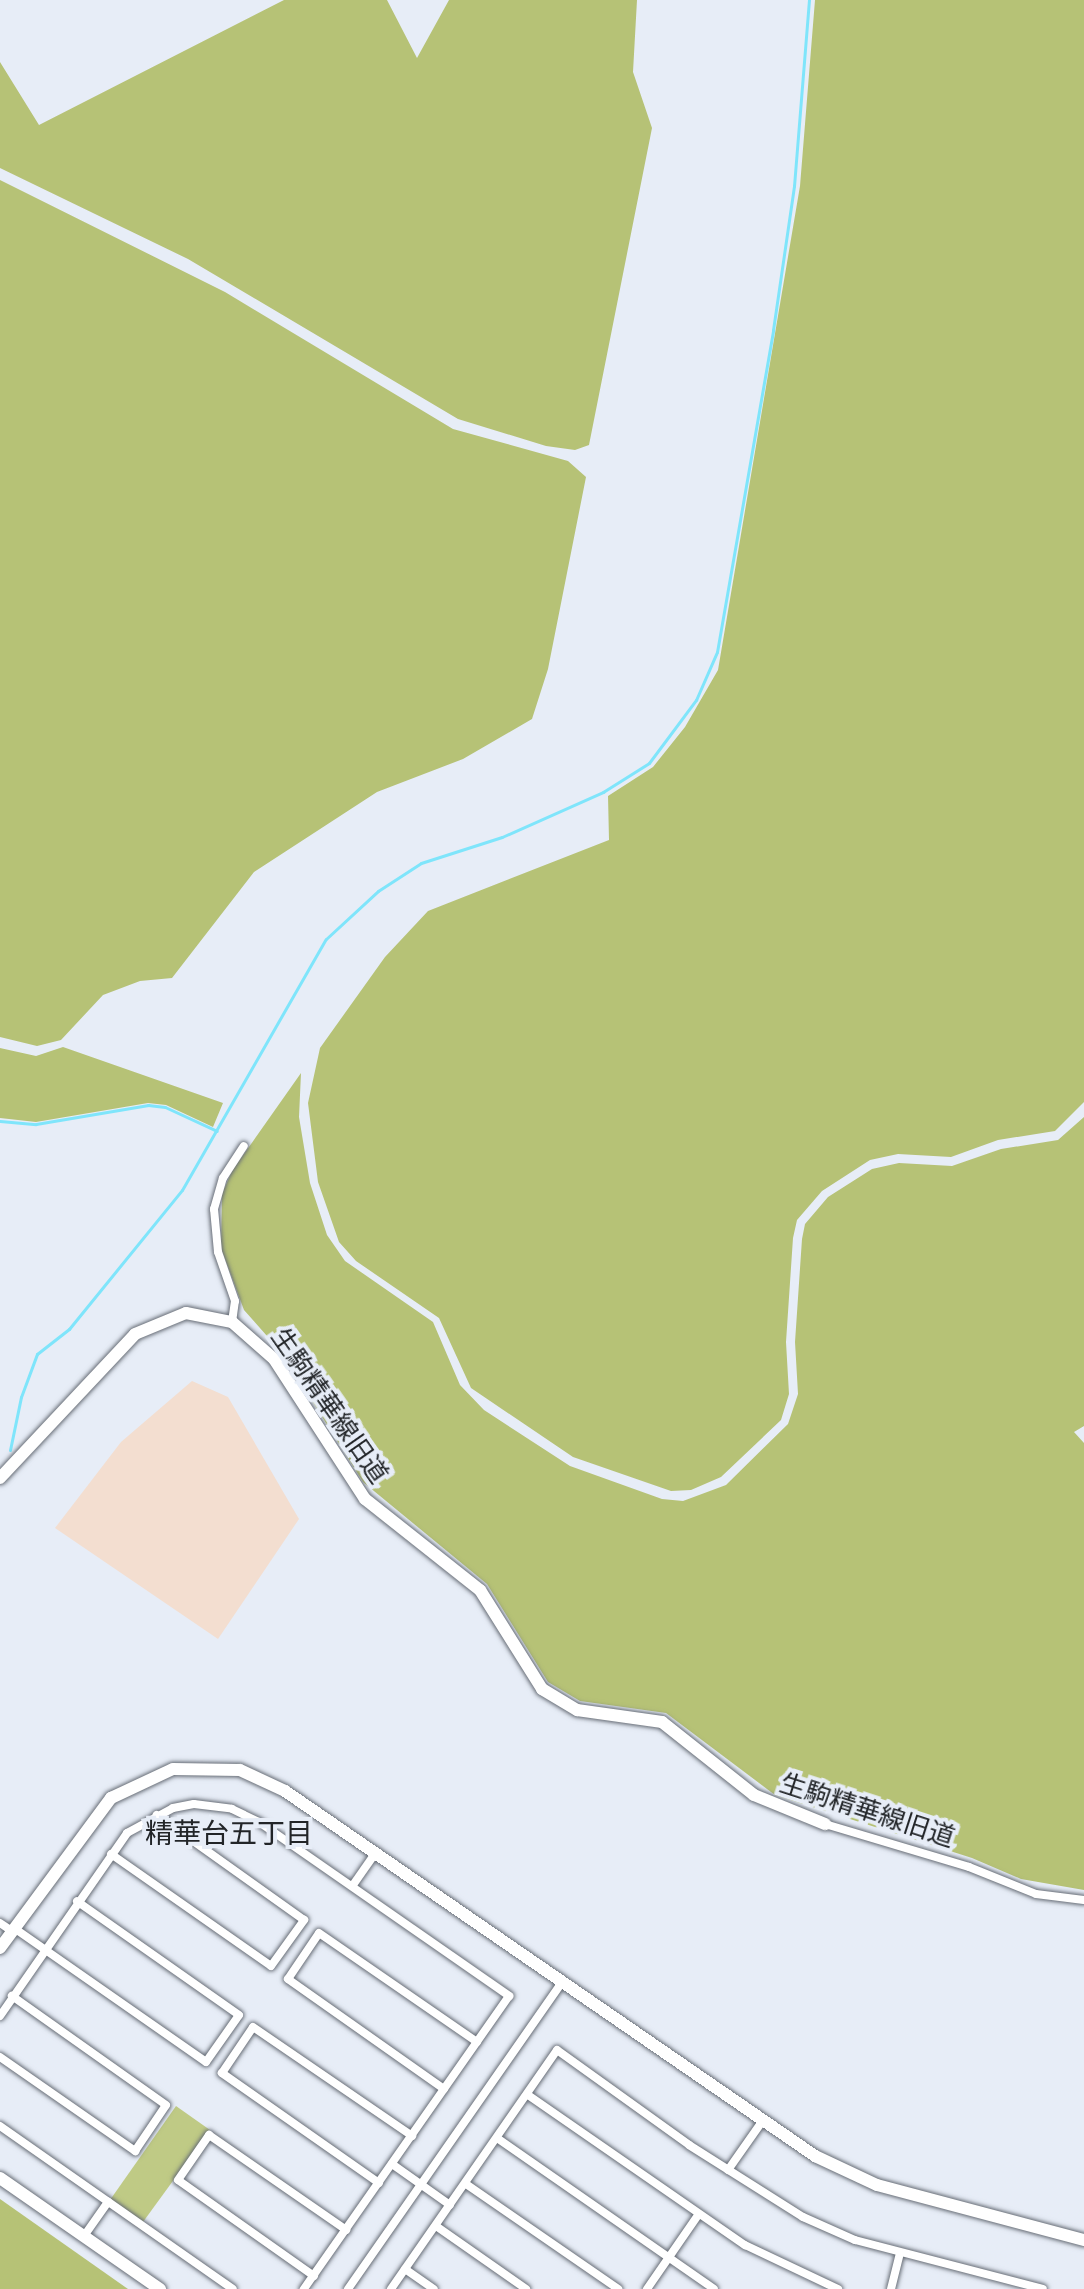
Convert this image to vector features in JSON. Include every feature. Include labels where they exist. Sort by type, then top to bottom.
[{"type":"street","points":[[232,1322],[235,1301],[218,1252],[214,1209],[223,1178],[244,1146]]},
{"type":"street","name":"生駒精華線旧道","points":[[0,1478],[135,1334],[186,1313],[232,1322],[274,1359],[365,1499],[480,1590],[531,1676],[551,1697],[577,1710],[662,1722],[754,1795],[825,1824],[969,1867],[1036,1894],[1084,1900]]},
{"type":"street","points":[[0,1948],[99,1809],[130,1785],[173,1769],[215,1766],[262,1778],[761,2123],[877,2185],[1084,2240]]},
{"type":"street","points":[[0,2016],[127,1833],[157,1815],[194,1804],[232,1809],[353,1885],[509,1996],[304,2289]]},
{"type":"street","points":[[111,1854],[271,1966],[304,1920],[157,1815]]},
{"type":"street","points":[[353,1885],[375,1854]]},
{"type":"street","points":[[77,1901],[239,2015],[206,2062]]},
{"type":"street","points":[[0,1923],[44,1949],[379,2183]]},
{"type":"street","points":[[444,2089],[288,1979],[319,1933],[477,2042]]},
{"type":"street","points":[[348,2289],[561,1984]]},
{"type":"street","points":[[0,2057],[135,2151],[166,2105],[12,1996]]},
{"type":"street","points":[[222,2073],[253,2027],[412,2136]]},
{"type":"street","points":[[391,2289],[557,2050],[728,2170],[803,2217],[900,2253],[1043,2289]]},
{"type":"street","points":[[528,2095],[698,2215],[769,2259],[838,2289]]},
{"type":"street","points":[[728,2170],[761,2123]]},
{"type":"street","points":[[0,2126],[233,2289]]},
{"type":"street","points":[[314,2276],[178,2180],[209,2135],[346,2230]]},
{"type":"street","points":[[497,2138],[668,2260],[714,2289]]},
{"type":"street","points":[[392,2164],[450,2205]]},
{"type":"street","points":[[0,2178],[160,2289]]},
{"type":"street","points":[[466,2184],[618,2289]]},
{"type":"street","points":[[84,2236],[108,2202]]},
{"type":"street","points":[[647,2289],[698,2215]]},
{"type":"street","points":[[436,2226],[526,2289]]},
{"type":"street","points":[[891,2289],[900,2253]]},
{"type":"street","points":[[405,2269],[434,2289]]},
{"type":"shaded area","points":[[192,1381],[228,1397],[299,1519],[218,1639],[55,1528],[121,1442]]},
{"type":"green space","points":[[284,0],[387,0],[417,58],[449,0],[637,0],[633,72],[652,128],[589,445],[575,450],[546,446],[458,419],[188,259],[0,168],[0,62],[39,125]]},
{"type":"green space","points":[[815,0],[1084,0],[1084,1102],[1055,1131],[998,1140],[951,1157],[898,1154],[870,1160],[822,1191],[797,1220],[793,1238],[786,1342],[789,1394],[781,1420],[721,1477],[691,1490],[671,1491],[573,1457],[471,1388],[439,1318],[356,1261],[339,1242],[318,1182],[308,1103],[320,1048],[385,957],[428,911],[609,840],[608,796],[653,767],[685,727],[718,670],[800,186]]},
{"type":"green space","points":[[0,180],[225,292],[453,429],[568,461],[586,477],[548,669],[532,719],[463,759],[377,792],[254,872],[172,978],[140,981],[103,995],[61,1040],[37,1046],[0,1037]]},
{"type":"green space","points":[[63,1047],[223,1103],[213,1127],[166,1105],[148,1103],[36,1122],[0,1118],[0,1048],[36,1056]]},
{"type":"green space","points":[[301,1073],[299,1117],[310,1183],[327,1235],[345,1261],[433,1322],[460,1385],[484,1410],[570,1466],[662,1499],[683,1501],[726,1485],[788,1424],[798,1394],[795,1342],[802,1239],[805,1224],[828,1197],[872,1169],[899,1163],[952,1166],[1001,1149],[1058,1140],[1084,1117],[1084,1426],[1074,1432],[1084,1443],[1084,1890],[1021,1879],[972,1858],[775,1795],[666,1713],[580,1701],[548,1682],[487,1584],[363,1482],[282,1353],[244,1310],[221,1248],[222,1194],[232,1171]]},
{"type":"green space","points":[[176,2106],[210,2130],[143,2222],[110,2200]]},
{"type":"green space","points":[[0,2199],[128,2289],[0,2289]]},
{"type":"waterway","points":[[10,1450],[21,1397],[37,1354],[69,1329],[182,1190],[326,939],[378,891],[421,863],[502,837],[603,792],[649,763],[696,700],[717,652],[773,330],[794,186],[809,0]]},
{"type":"waterway","points":[[0,1121],[36,1124],[148,1105],[165,1107],[217,1131]]},
{"type":"district","name":"精華台五丁目","points":[[229,1834]]}]
